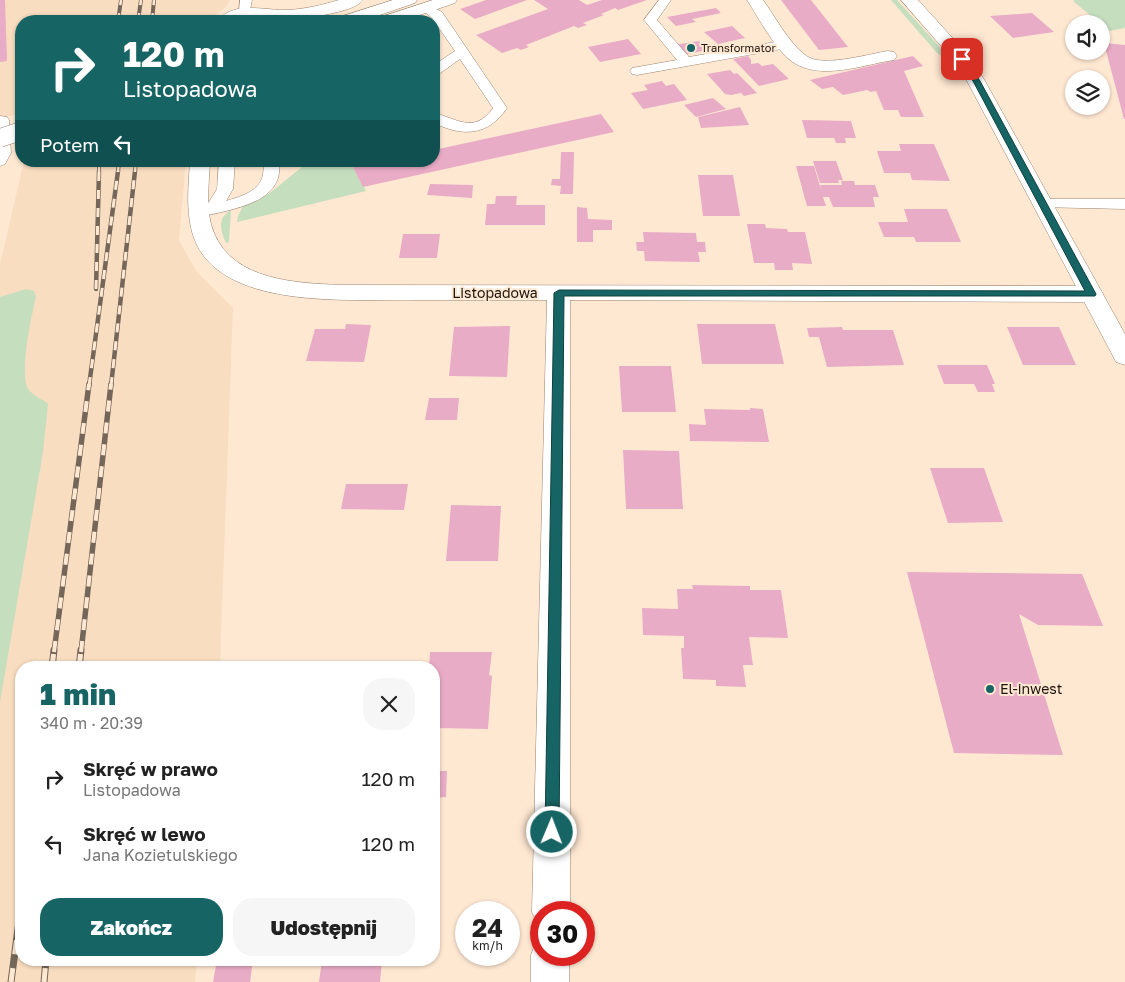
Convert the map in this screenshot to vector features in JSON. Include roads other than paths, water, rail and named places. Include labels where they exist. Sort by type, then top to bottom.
[{"type":"street","points":[[297,15],[307,14],[355,0]]},
{"type":"street","points":[[364,15],[409,0]]},
{"type":"street","points":[[405,15],[450,0]]},
{"type":"street","points":[[755,0],[798,58],[811,64],[823,65],[888,56]]},
{"type":"street","points":[[909,0],[962,59],[976,81],[1125,356]]},
{"type":"street","points":[[235,15],[245,6],[262,15]]},
{"type":"street","points":[[0,138],[15,133]]},
{"type":"street","name":"Listopadowa","points":[[201,167],[207,210],[206,241],[222,263],[243,276],[270,284],[304,290],[343,292],[1092,294]]},
{"type":"street","points":[[551,901],[559,293]]},
{"type":"street","points":[[550,966],[550,982]]},
{"type":"lane","points":[[665,0],[650,20],[686,62]]},
{"type":"lane","points":[[426,8],[437,15]]},
{"type":"lane","points":[[440,19],[500,108],[490,120],[472,127],[454,127],[440,120]]},
{"type":"lane","points":[[637,71],[787,44]]},
{"type":"lane","points":[[440,67],[462,52]]},
{"type":"lane","points":[[0,120],[2,120],[3,153],[0,161]]},
{"type":"lane","points":[[207,210],[225,189],[227,167]]},
{"type":"lane","points":[[207,210],[252,197],[264,189],[271,179],[271,167]]},
{"type":"lane","points":[[1043,204],[1125,204]]},
{"type":"railway","points":[[119,15],[121,0]]},
{"type":"railway","points":[[139,15],[141,0]]},
{"type":"railway","points":[[153,15],[154,0]]},
{"type":"railway","points":[[118,167],[118,172]]},
{"type":"railway","points":[[135,167],[135,172]]},
{"type":"railway","points":[[96,289],[99,171]]},
{"type":"railway","points":[[89,386],[118,171]]},
{"type":"railway","points":[[111,386],[135,171]]},
{"type":"railway","points":[[54,652],[89,384]]},
{"type":"railway","points":[[81,652],[111,384]]},
{"type":"railway","points":[[53,661],[54,650]]},
{"type":"railway","points":[[80,661],[81,650]]},
{"type":"railway","points":[[11,982],[15,952]]},
{"type":"railway","points":[[44,982],[45,966]]},
{"type":"place","name":"Transformator","points":[[691,48]]},
{"type":"place","name":"El-inwest","points":[[990,689]]}]
